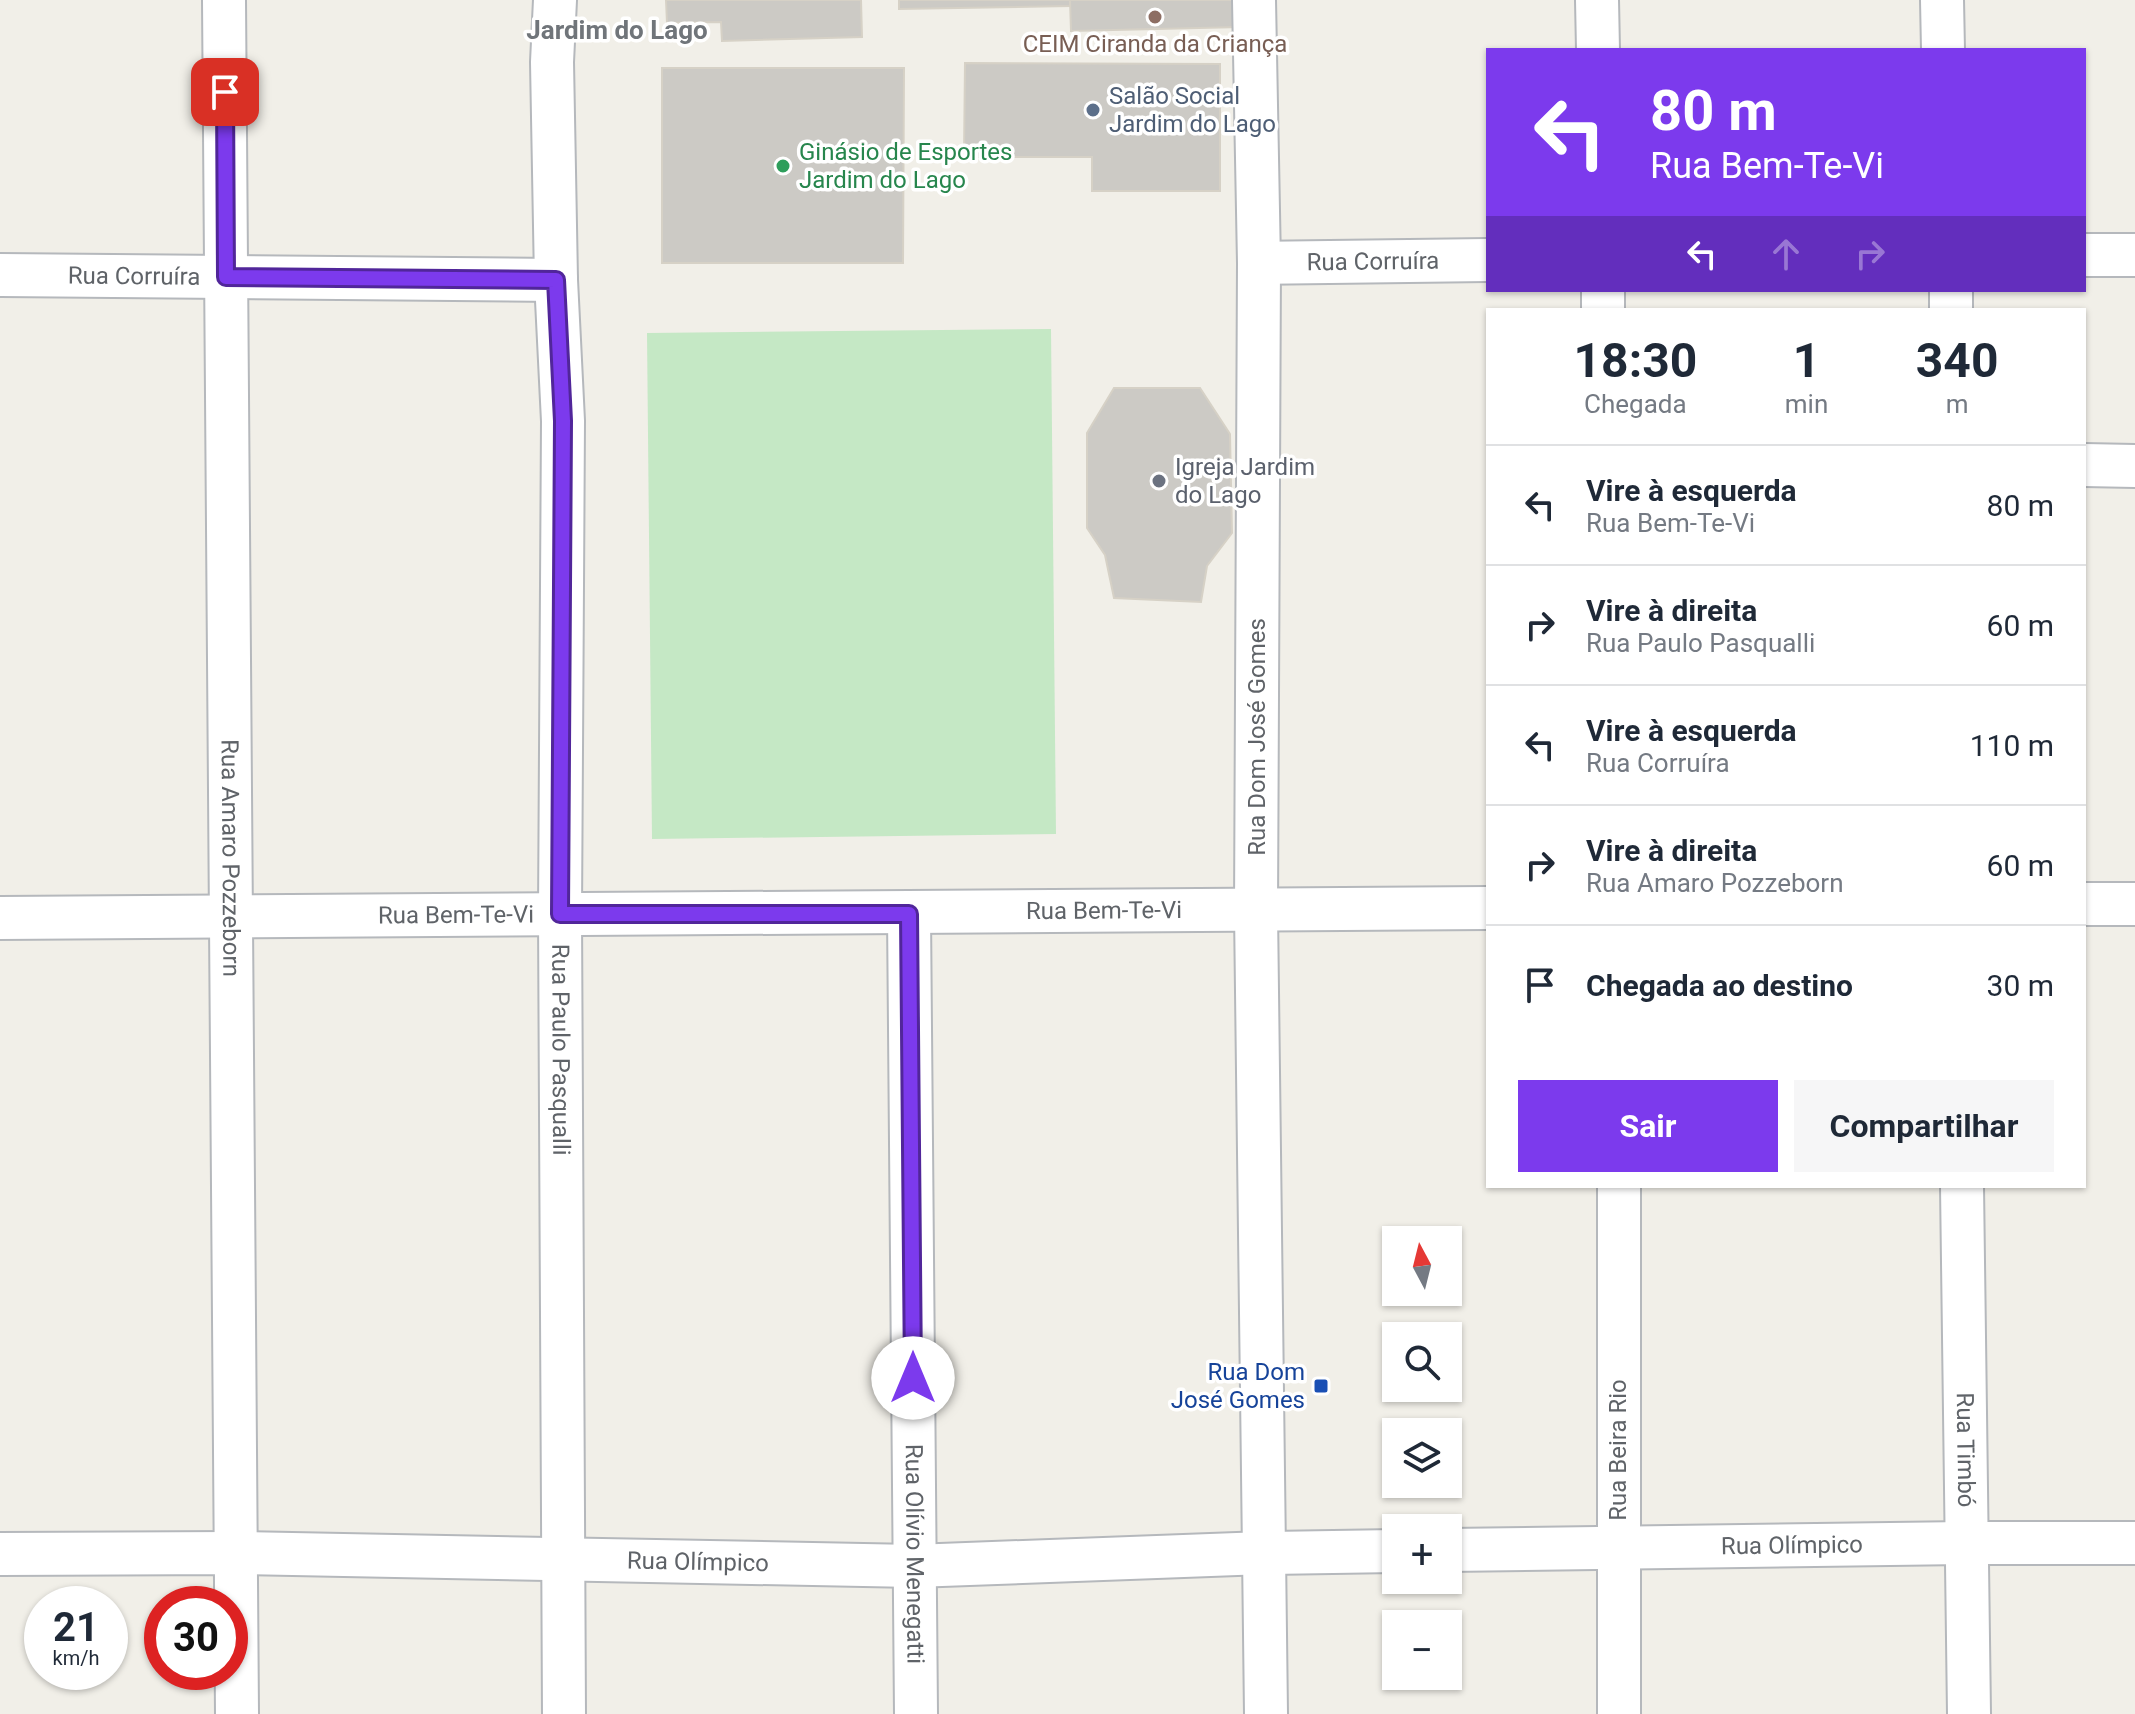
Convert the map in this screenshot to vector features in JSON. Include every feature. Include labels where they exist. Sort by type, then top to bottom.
[{"type":"street","name":"Rua Amaro Pozzeborn","points":[[224,0],[237,1714]]},
{"type":"street","name":"Rua Paulo Pasqualli","points":[[555,0],[552,62],[556,280],[563,421],[560,914],[564,1714]]},
{"type":"street","name":"Rua Dom José Gomes","points":[[1254,0],[1259,263],[1256,911],[1266,1714]]},
{"type":"street","points":[[1597,0],[1598,48]]},
{"type":"street","points":[[1942,0],[1943,48]]},
{"type":"street","points":[[2086,255],[2135,255]]},
{"type":"street","name":"Rua Corruíra","points":[[1259,263],[1486,260]]},
{"type":"street","name":"Rua Corruíra","points":[[0,275],[556,280]]},
{"type":"street","points":[[2086,465],[2135,466]]},
{"type":"street","points":[[2086,904],[2135,904]]},
{"type":"street","name":"Rua Bem-Te-Vi","points":[[0,918],[1486,908]]},
{"type":"street","name":"Rua Olívio Menegatti","points":[[909,914],[916,1714]]},
{"type":"street","name":"Rua Beira Rio","points":[[1619,1188],[1619,1714]]},
{"type":"street","name":"Rua Timbó","points":[[1962,1188],[1969,1714]]},
{"type":"street","name":"Rua Olímpico","points":[[1462,1550],[2135,1543]]},
{"type":"street","name":"Rua Olímpico","points":[[0,1554],[235,1553],[914,1566],[1382,1551]]},
{"type":"green space","points":[[1051,329],[1056,834],[652,839],[647,333]]},
{"type":"building","points":[[666,0],[861,0],[862,37],[722,41],[721,22],[667,23]]},
{"type":"building","points":[[899,0],[1070,0],[1070,6],[899,9]]},
{"type":"building","name":"CEIM Ciranda da Criança","points":[[1070,0],[1240,0],[1241,27],[1071,31]]},
{"type":"building","name":"Salão Social Jardim do Lago","points":[[965,63],[1220,64],[1220,191],[1092,191],[1092,157],[964,157]]},
{"type":"building","name":"Ginásio de Esportes Jardim do Lago","points":[[662,68],[904,68],[903,263],[662,263]]},
{"type":"building","name":"Igreja Jardim do Lago","points":[[1114,388],[1200,388],[1230,434],[1232,533],[1207,566],[1201,602],[1114,598],[1105,555],[1087,528],[1087,433]]},
{"type":"place","name":"CEIM Ciranda da Criança","points":[[1155,17]]},
{"type":"place","name":"Salão Social Jardim do Lago","points":[[1093,110]]},
{"type":"place","name":"Ginásio de Esportes Jardim do Lago","points":[[783,166]]},
{"type":"place","name":"Igreja Jardim do Lago","points":[[1159,481]]},
{"type":"place","name":"Rua Dom José Gomes","points":[[1321,1386]]},
{"type":"district","name":"Jardim do Lago","points":[[617,30]]},
{"type":"route","points":[[225,92],[226,277],[556,280],[563,421],[560,914],[909,914],[913,1378]]}]
